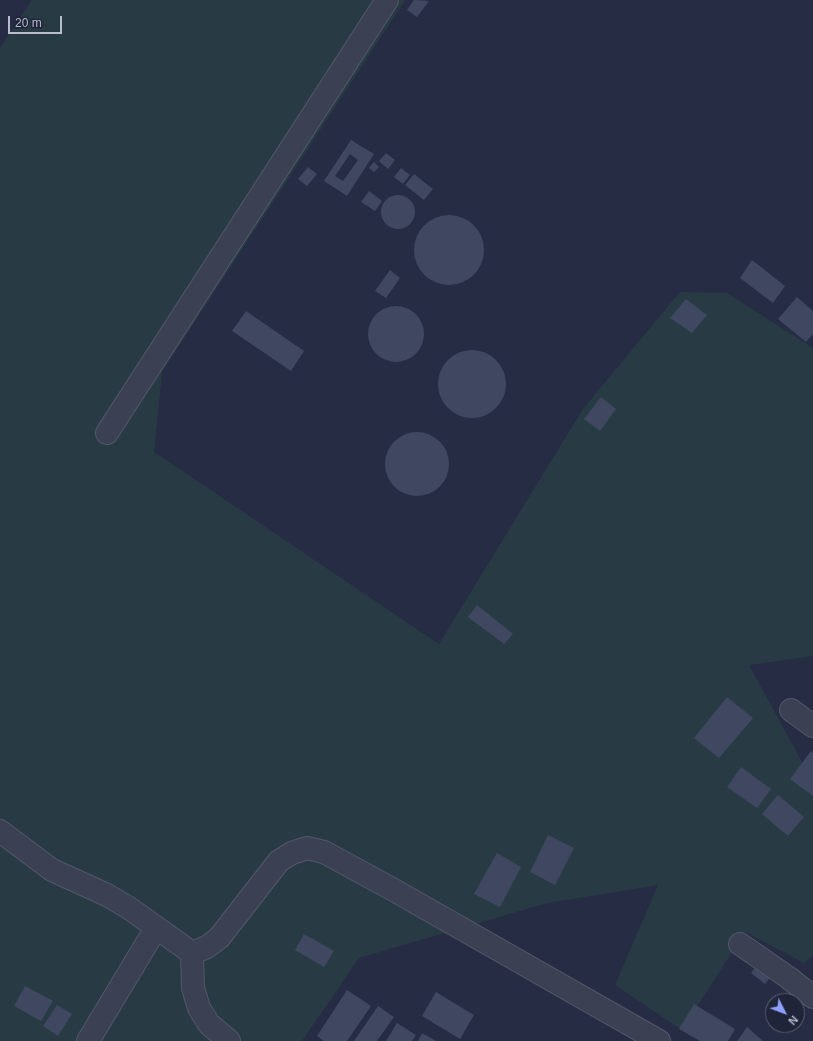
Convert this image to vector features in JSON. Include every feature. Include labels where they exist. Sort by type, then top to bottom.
[{"type":"street","points":[[107,433],[387,0]]},
{"type":"street","points":[[791,710],[813,726]]},
{"type":"street","points":[[0,831],[52,870],[107,895],[129,908],[192,953]]},
{"type":"street","points":[[192,953],[207,947],[219,938],[279,861],[307,848],[324,852],[392,889],[659,1041]]},
{"type":"street","points":[[88,1041],[156,928]]},
{"type":"street","points":[[740,944],[790,978],[813,997]]},
{"type":"street","points":[[192,953],[193,988],[200,1008],[209,1024],[229,1041]]},
{"type":"shaded area","points":[[32,0],[405,0],[162,372],[154,452],[439,644],[583,409],[680,292],[727,293],[813,348],[813,656],[749,665],[813,782],[813,956],[804,963],[745,932],[682,1030],[615,985],[658,885],[547,903],[359,958],[302,1041],[0,1041],[0,48]]},
{"type":"building","points":[[414,0],[429,1],[417,17],[407,10]]},
{"type":"building","points":[[351,140],[374,154],[347,196],[324,181]],"holes":[[[350,154],[358,160],[343,181],[335,176]]]},
{"type":"building","points":[[386,153],[395,160],[388,169],[379,161]]},
{"type":"building","points":[[374,162],[379,167],[374,172],[369,168]]},
{"type":"building","points":[[308,167],[317,174],[307,186],[298,179]]},
{"type":"building","points":[[401,168],[410,175],[403,184],[394,177]]},
{"type":"building","points":[[414,174],[433,189],[424,200],[405,185]]},
{"type":"building","points":[[369,191],[382,201],[375,211],[361,202]]},
{"type":"building","points":[[395,195],[401,195],[405,196],[412,202],[415,212],[414,219],[408,226],[401,229],[395,229],[391,228],[384,222],[381,215],[381,209],[382,205],[388,198]]},
{"type":"building","points":[[449,215],[468,221],[478,231],[484,250],[478,269],[468,279],[449,285],[430,279],[420,269],[414,250],[420,231],[430,221]]},
{"type":"building","points":[[752,260],[785,286],[773,303],[740,278]]},
{"type":"building","points":[[390,270],[400,278],[386,298],[375,291]]},
{"type":"building","points":[[797,297],[813,311],[813,334],[806,342],[778,319]]},
{"type":"building","points":[[686,299],[707,315],[692,333],[670,318]]},
{"type":"building","points":[[396,306],[407,308],[416,314],[422,323],[424,334],[422,345],[416,354],[407,360],[396,362],[385,360],[376,354],[370,345],[368,334],[370,323],[376,314],[385,308]]},
{"type":"building","points":[[246,311],[304,351],[291,371],[232,331]]},
{"type":"building","points":[[472,350],[485,353],[496,360],[503,371],[506,384],[503,397],[496,408],[485,415],[472,418],[459,415],[448,408],[441,397],[438,384],[441,371],[448,360],[459,353]]},
{"type":"building","points":[[601,397],[616,409],[600,431],[584,419]]},
{"type":"building","points":[[417,432],[435,438],[443,446],[449,464],[443,482],[435,490],[417,496],[399,490],[391,482],[385,464],[391,446],[399,438]]},
{"type":"building","points":[[477,605],[513,634],[504,644],[468,617]]},
{"type":"building","points":[[727,697],[753,718],[719,758],[694,738]]},
{"type":"building","points":[[811,751],[813,753],[813,796],[790,779]]},
{"type":"building","points":[[741,767],[771,789],[757,808],[727,787]]},
{"type":"building","points":[[778,795],[804,817],[788,836],[762,814]]},
{"type":"building","points":[[548,835],[574,848],[555,885],[530,872]]},
{"type":"building","points":[[497,853],[521,867],[500,907],[474,894]]},
{"type":"building","points":[[304,934],[334,951],[324,967],[295,950]]},
{"type":"building","points":[[758,964],[772,975],[765,984],[751,973]]},
{"type":"building","points":[[25,986],[53,1001],[41,1021],[14,1006]]},
{"type":"building","points":[[347,990],[371,1006],[347,1041],[324,1041],[317,1036]]},
{"type":"building","points":[[436,992],[474,1015],[460,1039],[422,1016]]},
{"type":"building","points":[[694,1004],[735,1029],[728,1041],[700,1041],[679,1029]]},
{"type":"building","points":[[57,1005],[72,1014],[58,1036],[43,1026]]},
{"type":"building","points":[[378,1006],[394,1017],[377,1041],[354,1041]]},
{"type":"building","points":[[397,1023],[416,1035],[412,1041],[386,1041]]},
{"type":"building","points":[[747,1027],[763,1041],[737,1041]]},
{"type":"building","points":[[422,1033],[436,1041],[418,1041]]}]
